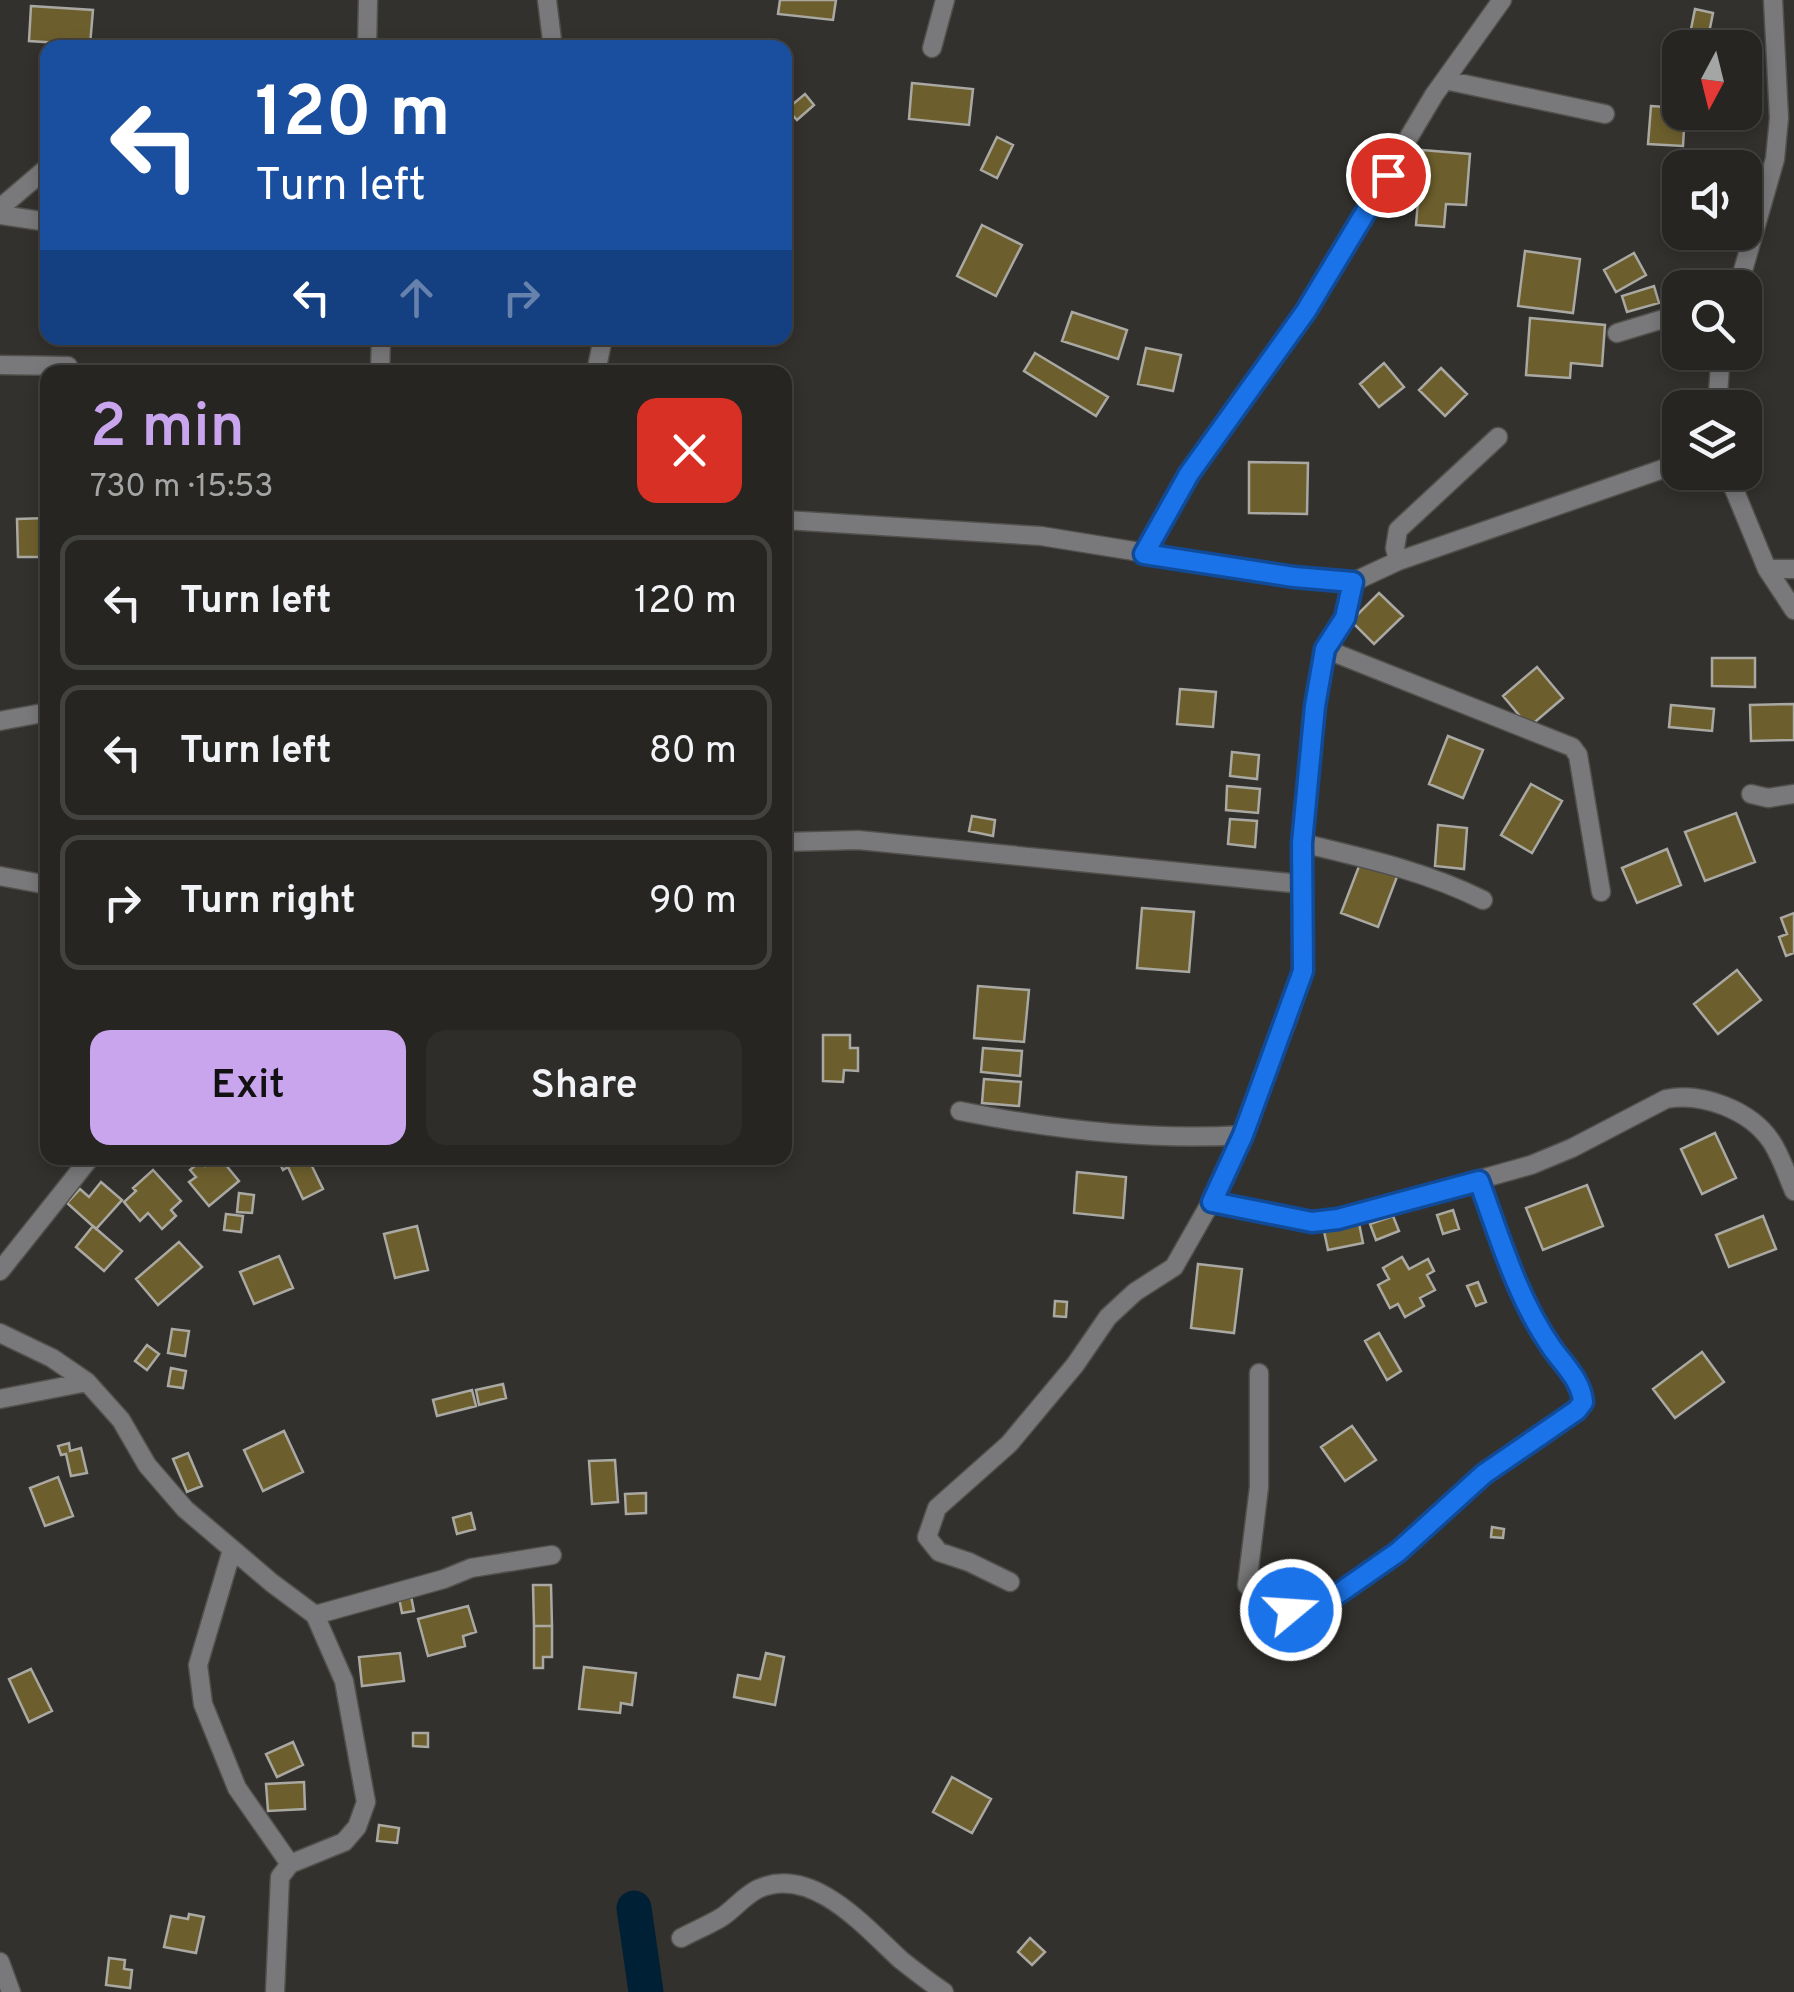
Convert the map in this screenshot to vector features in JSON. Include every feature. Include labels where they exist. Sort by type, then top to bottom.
[{"type":"street","points":[[367,40],[368,0]]},
{"type":"street","points":[[547,0],[552,40]]},
{"type":"street","points":[[932,48],[945,0]]},
{"type":"street","points":[[1144,554],[1198,460],[1306,311],[1446,80],[1502,0]]},
{"type":"street","points":[[1743,270],[1775,160],[1779,118],[1772,0]]},
{"type":"street","points":[[1446,80],[1605,114]]},
{"type":"street","points":[[0,211],[40,174]]},
{"type":"street","points":[[0,211],[40,220]]},
{"type":"street","points":[[1618,333],[1662,320]]},
{"type":"street","points":[[0,365],[40,366]]},
{"type":"street","points":[[1398,561],[1398,530],[1498,437]]},
{"type":"street","points":[[792,520],[1041,536],[1294,577],[1353,582],[1398,561],[1662,469]]},
{"type":"street","points":[[1734,490],[1767,569],[1794,610]]},
{"type":"street","points":[[1767,569],[1794,570]]},
{"type":"street","points":[[1010,1582],[939,1552],[927,1537],[938,1508],[1009,1444],[1075,1365],[1108,1316],[1135,1292],[1170,1273],[1212,1202],[1243,1135],[1303,971],[1300,884],[1315,706],[1325,649],[1345,618],[1353,582]]},
{"type":"street","points":[[1325,649],[1572,747],[1578,755],[1601,892]]},
{"type":"street","points":[[0,721],[40,714]]},
{"type":"street","points":[[1750,794],[1768,798],[1794,794]]},
{"type":"street","points":[[792,842],[858,840],[1300,884]]},
{"type":"street","points":[[1302,843],[1430,876],[1483,900]]},
{"type":"street","points":[[0,876],[40,884]]},
{"type":"street","points":[[1212,1202],[1312,1222],[1338,1219],[1479,1181],[1572,1148],[1681,1096],[1718,1104],[1758,1125],[1772,1142],[1794,1191]]},
{"type":"street","points":[[960,1111],[1106,1134],[1208,1138],[1243,1135]]},
{"type":"street","points":[[0,1271],[84,1165]]},
{"type":"street","points":[[1258,1373],[1259,1487],[1247,1585],[1271,1608],[1312,1612],[1398,1552],[1484,1474],[1583,1402],[1574,1376],[1543,1335],[1517,1285],[1479,1181]]},
{"type":"street","points":[[0,1332],[52,1358],[87,1382],[121,1420],[147,1465],[184,1509],[316,1616],[344,1681],[366,1802],[357,1827],[344,1842],[290,1864],[280,1877],[275,1992]]},
{"type":"street","points":[[0,1399],[87,1382]]},
{"type":"street","points":[[232,1550],[198,1665],[203,1704],[237,1788],[290,1864]]},
{"type":"street","points":[[316,1616],[471,1568],[552,1555]]},
{"type":"street","points":[[680,1938],[718,1920],[756,1890],[776,1883],[793,1886],[821,1893],[844,1906],[911,1968],[944,1992]]},
{"type":"street","points":[[0,1962],[11,1992]]},
{"type":"building","points":[[780,0],[836,0],[833,20],[778,14]]},
{"type":"building","points":[[31,6],[93,10],[90,40],[29,41]]},
{"type":"building","points":[[1695,9],[1713,13],[1710,30],[1691,30]]},
{"type":"building","points":[[912,83],[973,89],[969,125],[909,119]]},
{"type":"building","points":[[805,94],[814,105],[797,120],[792,114],[792,105]]},
{"type":"building","points":[[1651,106],[1662,107],[1662,130],[1684,130],[1683,146],[1648,144]]},
{"type":"building","points":[[997,137],[1013,145],[997,178],[981,170]]},
{"type":"building","points":[[1422,150],[1470,154],[1466,205],[1446,204],[1444,227],[1416,225]]},
{"type":"building","points":[[982,225],[1022,245],[996,296],[957,276]]},
{"type":"building","points":[[1525,251],[1580,259],[1573,313],[1518,306]]},
{"type":"building","points":[[1634,253],[1646,275],[1616,292],[1604,270]]},
{"type":"building","points":[[1654,286],[1659,303],[1627,312],[1622,296]]},
{"type":"building","points":[[1072,312],[1127,330],[1118,359],[1062,341]]},
{"type":"building","points":[[1530,318],[1605,325],[1602,366],[1571,363],[1570,378],[1526,375]]},
{"type":"building","points":[[1146,348],[1181,355],[1173,391],[1138,384]]},
{"type":"building","points":[[1035,353],[1108,397],[1096,416],[1024,371]]},
{"type":"building","points":[[1384,363],[1404,387],[1379,407],[1360,384]]},
{"type":"building","points":[[1441,368],[1467,394],[1445,416],[1419,390]]},
{"type":"building","points":[[1249,462],[1308,463],[1307,514],[1249,513]]},
{"type":"building","points":[[40,518],[40,557],[18,557],[17,519]]},
{"type":"building","points":[[1379,593],[1403,616],[1374,644],[1351,621]]},
{"type":"building","points":[[1712,658],[1755,658],[1755,687],[1712,686]]},
{"type":"building","points":[[1537,667],[1563,698],[1529,727],[1503,696]]},
{"type":"building","points":[[1180,689],[1216,692],[1213,727],[1177,724]]},
{"type":"building","points":[[1794,704],[1794,740],[1751,741],[1750,705]]},
{"type":"building","points":[[1671,705],[1714,709],[1712,731],[1669,727]]},
{"type":"building","points":[[1448,736],[1483,750],[1463,798],[1429,784]]},
{"type":"building","points":[[1232,752],[1259,755],[1257,779],[1230,776]]},
{"type":"building","points":[[1531,784],[1562,801],[1532,853],[1501,835]]},
{"type":"building","points":[[1227,786],[1260,789],[1258,813],[1226,810]]},
{"type":"building","points":[[1736,813],[1755,862],[1705,881],[1685,832]]},
{"type":"building","points":[[972,816],[995,820],[993,836],[969,831]]},
{"type":"building","points":[[1230,819],[1257,821],[1255,847],[1228,844]]},
{"type":"building","points":[[1438,825],[1467,828],[1464,869],[1435,866]]},
{"type":"building","points":[[1667,849],[1681,885],[1637,903],[1622,868]]},
{"type":"building","points":[[1361,861],[1398,874],[1378,927],[1341,913]]},
{"type":"building","points":[[1142,908],[1194,912],[1189,972],[1137,968]]},
{"type":"building","points":[[1794,913],[1794,953],[1786,956],[1779,937],[1787,934],[1781,918]]},
{"type":"building","points":[[1737,970],[1761,1000],[1718,1034],[1694,1004]]},
{"type":"building","points":[[978,986],[1029,990],[1024,1042],[974,1038]]},
{"type":"building","points":[[823,1035],[850,1035],[850,1048],[858,1048],[858,1071],[844,1070],[843,1082],[823,1081]]},
{"type":"building","points":[[983,1048],[1022,1051],[1020,1076],[981,1072]]},
{"type":"building","points":[[984,1079],[1021,1082],[1019,1106],[982,1103]]},
{"type":"building","points":[[1715,1133],[1736,1178],[1702,1194],[1681,1149]]},
{"type":"building","points":[[196,1165],[226,1165],[239,1181],[209,1206],[189,1182],[196,1177],[190,1170]]},
{"type":"building","points":[[280,1165],[311,1165],[323,1189],[303,1199],[288,1167],[283,1170]]},
{"type":"building","points":[[153,1170],[181,1201],[171,1210],[176,1216],[162,1229],[148,1213],[140,1221],[124,1202]]},
{"type":"building","points":[[1077,1172],[1126,1177],[1123,1218],[1074,1213]]},
{"type":"building","points":[[101,1182],[122,1200],[96,1229],[67,1203],[80,1189],[89,1197]]},
{"type":"building","points":[[1587,1185],[1603,1226],[1543,1250],[1526,1208]]},
{"type":"building","points":[[239,1193],[254,1195],[252,1213],[237,1212]]},
{"type":"building","points":[[1453,1210],[1459,1229],[1443,1234],[1437,1215]]},
{"type":"building","points":[[226,1214],[243,1216],[241,1232],[224,1230]]},
{"type":"building","points":[[1393,1216],[1399,1231],[1376,1240],[1370,1224]]},
{"type":"building","points":[[1763,1216],[1776,1249],[1729,1267],[1716,1235]]},
{"type":"building","points":[[1359,1223],[1363,1243],[1328,1250],[1324,1231]]},
{"type":"building","points":[[93,1226],[122,1251],[104,1271],[76,1247]]},
{"type":"building","points":[[417,1226],[428,1270],[395,1278],[384,1234]]},
{"type":"building","points":[[179,1242],[202,1267],[158,1305],[136,1279]]},
{"type":"building","points":[[279,1256],[293,1288],[254,1304],[240,1272]]},
{"type":"building","points":[[1402,1257],[1409,1269],[1428,1259],[1434,1271],[1427,1275],[1435,1290],[1420,1298],[1424,1306],[1405,1317],[1398,1304],[1390,1308],[1378,1285],[1389,1279],[1383,1268]]},
{"type":"building","points":[[1198,1264],[1242,1269],[1234,1333],[1191,1328]]},
{"type":"building","points":[[1478,1282],[1486,1302],[1476,1306],[1467,1286]]},
{"type":"building","points":[[1055,1301],[1067,1302],[1066,1317],[1054,1316]]},
{"type":"building","points":[[172,1329],[189,1331],[185,1356],[168,1353]]},
{"type":"building","points":[[1379,1333],[1401,1371],[1387,1380],[1365,1341]]},
{"type":"building","points":[[147,1345],[159,1354],[147,1370],[135,1361]]},
{"type":"building","points":[[1702,1352],[1724,1382],[1675,1418],[1653,1389]]},
{"type":"building","points":[[171,1368],[186,1371],[183,1388],[168,1386]]},
{"type":"building","points":[[503,1384],[506,1398],[479,1405],[476,1390]]},
{"type":"building","points":[[472,1390],[476,1406],[437,1416],[433,1400]]},
{"type":"building","points":[[1352,1426],[1376,1460],[1345,1481],[1321,1447]]},
{"type":"building","points":[[284,1431],[303,1472],[263,1491],[244,1450]]},
{"type":"building","points":[[69,1443],[70,1451],[81,1448],[87,1473],[71,1476],[66,1454],[61,1455],[58,1446]]},
{"type":"building","points":[[188,1453],[202,1486],[187,1492],[173,1459]]},
{"type":"building","points":[[615,1460],[618,1502],[592,1504],[589,1461]]},
{"type":"building","points":[[58,1477],[73,1516],[45,1526],[30,1488]]},
{"type":"building","points":[[646,1493],[646,1513],[626,1514],[625,1494]]},
{"type":"building","points":[[471,1513],[475,1529],[457,1534],[453,1518]]},
{"type":"building","points":[[1492,1527],[1504,1529],[1503,1538],[1491,1537]]},
{"type":"building","points":[[533,1585],[551,1585],[552,1626],[534,1626]]},
{"type":"building","points":[[411,1596],[414,1611],[402,1613],[399,1598]]},
{"type":"building","points":[[468,1606],[476,1632],[463,1636],[465,1646],[428,1656],[418,1619]]},
{"type":"building","points":[[534,1626],[552,1626],[552,1657],[543,1657],[543,1668],[534,1668]]},
{"type":"building","points":[[400,1653],[404,1681],[362,1686],[359,1657]]},
{"type":"building","points":[[766,1653],[784,1657],[775,1705],[734,1697],[738,1675],[760,1679]]},
{"type":"building","points":[[584,1667],[636,1673],[632,1705],[621,1703],[620,1713],[579,1709]]},
{"type":"building","points":[[31,1669],[52,1711],[29,1722],[9,1679]]},
{"type":"building","points":[[413,1733],[428,1733],[428,1747],[413,1746]]},
{"type":"building","points":[[293,1742],[303,1765],[277,1777],[266,1754]]},
{"type":"building","points":[[952,1777],[991,1799],[972,1833],[933,1812]]},
{"type":"building","points":[[304,1782],[305,1809],[268,1811],[266,1784]]},
{"type":"building","points":[[379,1825],[399,1828],[397,1843],[377,1841]]},
{"type":"building","points":[[189,1914],[204,1917],[196,1953],[164,1947],[171,1916],[188,1919]]},
{"type":"building","points":[[1030,1938],[1045,1952],[1032,1965],[1018,1952]]},
{"type":"building","points":[[109,1958],[125,1960],[124,1969],[132,1970],[130,1988],[106,1985]]},
{"type":"waterway","points":[[634,1908],[646,1992]]},
{"type":"route","points":[[1291,1610],[1312,1612],[1398,1552],[1484,1474],[1583,1402],[1574,1376],[1543,1335],[1517,1285],[1479,1181],[1338,1219],[1312,1222],[1212,1202],[1243,1135],[1303,971],[1300,884],[1315,706],[1325,649],[1345,618],[1353,582],[1144,554],[1189,474],[1306,311],[1388,175]]}]
